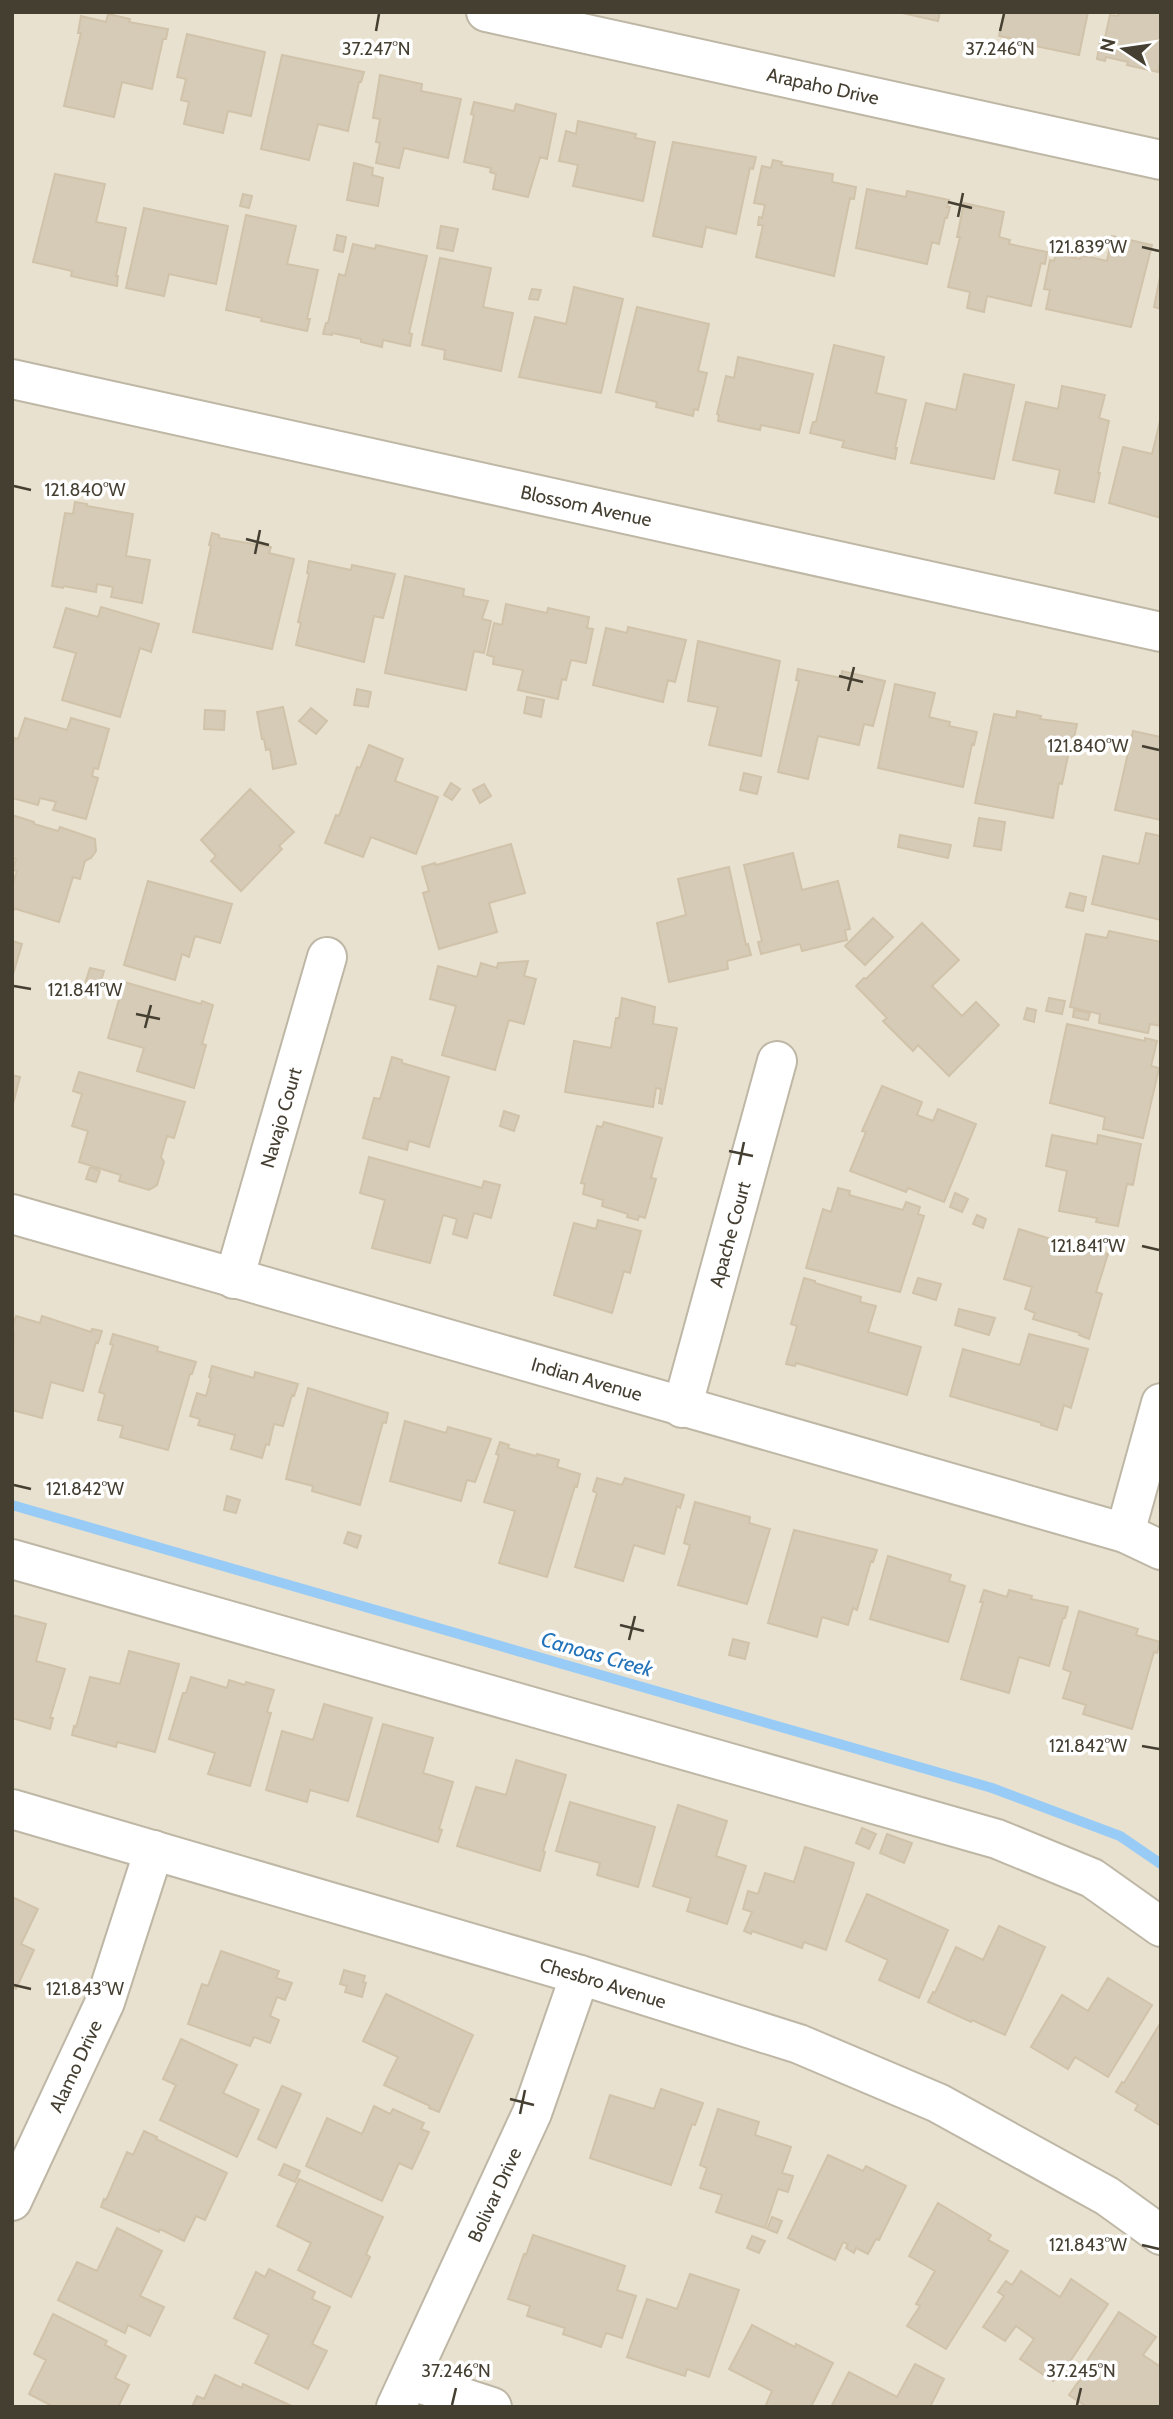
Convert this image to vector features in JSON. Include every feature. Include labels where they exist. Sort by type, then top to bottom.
[{"type":"street","name":"Arapaho Drive","points":[[486,12],[1161,160]]},
{"type":"street","name":"Blossom Avenue","points":[[12,379],[1161,632]]},
{"type":"street","name":"Navajo Court","points":[[234,1279],[327,957]]},
{"type":"street","name":"Apache Court","points":[[682,1408],[777,1061]]},
{"type":"street","name":"Indian Avenue","points":[[12,1214],[1125,1533],[1161,1550]]},
{"type":"street","points":[[1125,1533],[1161,1403]]},
{"type":"street","points":[[12,1559],[997,1839],[1092,1878],[1161,1927]]},
{"type":"street","name":"Chesbro Avenue","points":[[12,1809],[580,1975],[799,2043],[938,2103],[1107,2196],[1161,2235]]},
{"type":"street","name":"Alamo Drive","points":[[12,2201],[105,2002],[154,1850]]},
{"type":"street","name":"Bolivar Drive","points":[[403,2393],[532,2113],[580,1975]]},
{"type":"street","points":[[403,2393],[492,2407]]},
{"type":"shaded area","points":[[12,12],[1161,12],[1161,2407],[12,2407]]},
{"type":"building","points":[[898,12],[940,12],[938,21]]},
{"type":"building","points":[[1004,12],[1088,12],[1079,55],[999,36]]},
{"type":"building","points":[[1119,12],[1161,12],[1161,67],[1159,66],[1158,72],[1106,57],[1105,61],[1097,59],[1100,41],[1104,42],[1110,15],[1118,16]]},
{"type":"building","points":[[108,14],[130,19],[129,22],[168,29],[166,39],[163,39],[152,89],[122,82],[114,117],[64,106],[81,33],[78,33],[81,16],[106,22]]},
{"type":"building","points":[[187,34],[265,52],[251,116],[228,111],[223,133],[184,124],[189,102],[181,100],[186,79],[177,77]]},
{"type":"building","points":[[282,55],[364,72],[359,82],[348,131],[318,124],[309,160],[261,149]]},
{"type":"building","points":[[380,75],[422,84],[421,91],[461,99],[448,158],[404,148],[399,168],[376,163],[380,143],[376,142],[380,119],[373,118]]},
{"type":"building","points":[[474,102],[514,111],[516,104],[556,114],[547,159],[540,157],[528,197],[493,189],[496,174],[490,172],[491,168],[464,162],[474,115],[471,114]]},
{"type":"building","points":[[578,121],[636,134],[635,138],[655,142],[643,201],[573,186],[578,165],[559,161],[566,131],[576,134]]},
{"type":"building","points":[[673,142],[756,157],[753,169],[750,168],[736,234],[706,227],[702,247],[653,236]]},
{"type":"building","points":[[773,160],[782,162],[781,165],[833,174],[832,182],[856,187],[854,199],[850,198],[834,276],[756,257],[763,225],[758,225],[759,217],[762,218],[765,205],[754,203],[762,166],[771,168]]},
{"type":"building","points":[[354,163],[373,168],[372,175],[383,178],[378,206],[347,200]]},
{"type":"building","points":[[55,174],[105,184],[96,222],[126,228],[116,276],[117,286],[71,276],[72,271],[33,262]]},
{"type":"building","points":[[867,189],[906,197],[907,191],[949,200],[947,207],[950,207],[939,244],[932,242],[927,264],[856,248]]},
{"type":"building","points":[[243,194],[252,196],[249,208],[240,206]]},
{"type":"building","points":[[964,203],[1004,212],[999,237],[1010,240],[1009,244],[1047,252],[1045,264],[1041,263],[1031,306],[987,296],[984,312],[967,308],[970,292],[948,287],[960,237],[957,237]]},
{"type":"building","points":[[144,208],[228,226],[216,284],[169,274],[164,296],[126,288]]},
{"type":"building","points":[[246,215],[296,226],[287,264],[318,270],[307,319],[310,319],[307,331],[226,310]]},
{"type":"building","points":[[441,226],[458,229],[453,251],[437,248]]},
{"type":"building","points":[[337,235],[346,237],[343,252],[334,250]]},
{"type":"building","points":[[1112,236],[1152,245],[1131,327],[1046,309],[1050,290],[1044,289],[1050,260],[1054,261],[1056,254],[1080,259],[1081,255],[1107,261]]},
{"type":"building","points":[[353,244],[375,249],[376,245],[427,256],[409,333],[412,334],[410,346],[383,340],[382,347],[361,342],[361,339],[332,333],[323,334],[339,274],[345,276]]},
{"type":"building","points":[[440,258],[491,268],[483,307],[513,313],[501,371],[444,359],[445,350],[422,345]]},
{"type":"building","points":[[1161,272],[1161,309],[1154,307]]},
{"type":"building","points":[[574,287],[623,299],[601,393],[519,377],[535,317],[566,324]]},
{"type":"building","points":[[532,289],[541,290],[538,300],[529,299]]},
{"type":"building","points":[[637,307],[709,324],[698,371],[707,373],[698,410],[694,409],[693,416],[656,407],[657,402],[616,392]]},
{"type":"building","points":[[834,345],[884,357],[876,393],[906,400],[895,459],[842,447],[844,441],[810,433],[813,422],[816,422]]},
{"type":"building","points":[[738,357],[813,374],[799,433],[761,425],[760,430],[718,421],[717,414],[726,376],[734,378]]},
{"type":"building","points":[[964,374],[1014,385],[994,479],[911,463],[926,403],[956,410]]},
{"type":"building","points":[[1062,386],[1105,395],[1099,418],[1109,421],[1094,502],[1055,493],[1060,470],[1013,460],[1026,402],[1058,409]]},
{"type":"building","points":[[1161,417],[1161,518],[1109,503],[1123,447],[1152,454]]},
{"type":"building","points":[[75,502],[133,514],[126,556],[150,560],[142,603],[111,597],[113,587],[97,584],[96,592],[52,586],[65,513],[73,514]]},
{"type":"building","points":[[212,533],[219,535],[219,538],[271,547],[269,553],[294,559],[272,649],[193,632]]},
{"type":"building","points":[[309,561],[351,570],[352,565],[395,574],[383,618],[374,616],[364,662],[296,645]]},
{"type":"building","points":[[405,576],[464,589],[463,596],[488,601],[482,619],[491,621],[484,653],[474,651],[466,690],[385,673]]},
{"type":"building","points":[[506,604],[547,613],[548,608],[589,617],[587,628],[593,629],[586,663],[571,660],[566,680],[562,679],[558,699],[518,690],[523,670],[493,664],[494,657],[487,655],[494,623],[502,625]]},
{"type":"building","points":[[101,607],[159,624],[151,652],[140,648],[120,717],[62,700],[76,653],[54,647],[66,608],[98,617]]},
{"type":"building","points":[[628,627],[686,640],[675,682],[668,680],[663,702],[593,685],[606,628],[627,633]]},
{"type":"building","points":[[698,641],[780,661],[761,756],[709,745],[718,707],[688,701]]},
{"type":"building","points":[[798,669],[841,678],[842,671],[885,681],[873,726],[864,724],[859,745],[818,736],[808,779],[778,772],[799,681],[796,680]]},
{"type":"building","points":[[895,684],[935,693],[929,717],[950,722],[949,726],[977,732],[963,787],[878,768]]},
{"type":"building","points":[[357,689],[371,692],[368,707],[354,705]]},
{"type":"building","points":[[527,697],[544,700],[541,717],[524,713]]},
{"type":"building","points":[[283,707],[296,764],[273,769],[270,749],[266,750],[262,739],[257,712]]},
{"type":"building","points":[[311,708],[327,721],[316,734],[299,721]]},
{"type":"building","points":[[205,710],[225,711],[224,730],[204,729]]},
{"type":"building","points":[[1017,711],[1041,716],[1040,719],[1077,724],[1062,784],[1059,783],[1053,818],[975,803],[994,714],[1016,718]]},
{"type":"building","points":[[25,718],[67,730],[71,718],[109,729],[98,769],[94,768],[92,776],[98,778],[86,819],[53,810],[56,802],[40,798],[38,805],[12,798],[12,748]]},
{"type":"building","points":[[1133,731],[1161,737],[1161,820],[1115,810]]},
{"type":"building","points":[[369,745],[403,759],[395,781],[438,797],[416,854],[371,837],[363,857],[325,843]]},
{"type":"building","points":[[744,773],[761,777],[757,794],[740,790]]},
{"type":"building","points":[[451,783],[460,789],[452,800],[444,795]]},
{"type":"building","points":[[484,784],[491,796],[480,803],[473,790]]},
{"type":"building","points":[[250,789],[294,832],[279,846],[282,849],[241,891],[211,861],[216,856],[201,840]]},
{"type":"building","points":[[12,815],[58,831],[60,827],[95,839],[96,851],[85,861],[80,879],[73,877],[59,922],[12,910],[12,886],[17,871],[13,870],[16,859],[12,858]]},
{"type":"building","points":[[979,818],[1005,822],[1001,850],[974,846]]},
{"type":"building","points":[[1146,833],[1161,836],[1161,920],[1092,904],[1103,856],[1139,864]]},
{"type":"building","points":[[900,835],[951,845],[948,858],[898,847]]},
{"type":"building","points":[[511,844],[525,893],[489,903],[497,932],[439,949],[423,893],[429,891],[422,867]]},
{"type":"building","points":[[793,853],[802,890],[838,881],[850,929],[845,930],[847,940],[802,951],[800,944],[761,954],[758,942],[762,941],[744,865]]},
{"type":"building","points":[[729,867],[746,945],[748,944],[751,955],[727,961],[728,969],[669,982],[657,923],[686,915],[678,879]]},
{"type":"building","points":[[148,881],[232,904],[220,943],[195,936],[189,957],[182,954],[175,980],[124,965]]},
{"type":"building","points":[[1070,893],[1086,897],[1083,911],[1066,907]]},
{"type":"building","points":[[873,918],[893,937],[865,965],[845,946]]},
{"type":"building","points":[[922,923],[959,960],[932,986],[962,1016],[976,1002],[999,1025],[949,1076],[918,1045],[913,1051],[883,1021],[887,1018],[856,986]]},
{"type":"building","points":[[1109,931],[1161,942],[1161,1026],[1150,1024],[1148,1033],[1099,1023],[1100,1014],[1070,1007],[1086,934],[1107,938]]},
{"type":"building","points":[[12,941],[22,944],[12,978]]},
{"type":"building","points":[[528,961],[524,976],[536,979],[524,1024],[509,1020],[495,1070],[442,1055],[456,1006],[430,999],[438,966],[477,977],[481,963],[497,968],[498,963]]},
{"type":"building","points":[[90,968],[104,971],[98,990],[84,987]]},
{"type":"building","points":[[124,982],[213,1005],[202,1044],[206,1045],[194,1088],[137,1071],[144,1048],[108,1038]]},
{"type":"building","points":[[622,998],[655,1007],[653,1024],[677,1028],[662,1104],[659,1103],[661,1089],[656,1088],[653,1107],[565,1092],[574,1041],[611,1048]]},
{"type":"building","points":[[1049,998],[1065,1001],[1062,1014],[1046,1011]]},
{"type":"building","points":[[1027,1008],[1036,1010],[1034,1022],[1024,1019]]},
{"type":"building","points":[[1074,1010],[1090,1013],[1088,1020],[1073,1017]]},
{"type":"building","points":[[1067,1024],[1145,1041],[1145,1038],[1157,1041],[1151,1066],[1159,1068],[1143,1138],[1103,1129],[1105,1117],[1050,1103]]},
{"type":"building","points":[[392,1057],[402,1060],[402,1063],[449,1077],[429,1147],[409,1141],[407,1150],[363,1138],[374,1098],[380,1099]]},
{"type":"building","points":[[79,1072],[185,1102],[174,1138],[167,1136],[161,1157],[164,1162],[157,1185],[149,1190],[119,1181],[121,1175],[79,1162],[88,1131],[72,1126],[82,1094],[73,1091]]},
{"type":"building","points":[[12,1075],[20,1077],[12,1108]]},
{"type":"building","points":[[882,1086],[922,1102],[917,1115],[933,1121],[938,1109],[976,1124],[944,1202],[908,1188],[906,1192],[850,1171],[866,1132],[862,1131]]},
{"type":"building","points":[[504,1111],[519,1116],[514,1131],[500,1126]]},
{"type":"building","points":[[604,1122],[662,1138],[651,1178],[656,1179],[645,1218],[639,1216],[638,1220],[627,1217],[628,1214],[602,1206],[603,1200],[583,1194],[585,1184],[581,1183],[597,1126],[602,1127]]},
{"type":"building","points":[[1052,1135],[1097,1144],[1098,1135],[1141,1144],[1133,1185],[1127,1184],[1118,1226],[1096,1222],[1097,1218],[1059,1211],[1067,1171],[1046,1166]]},
{"type":"building","points":[[369,1157],[482,1188],[484,1181],[500,1185],[491,1218],[474,1213],[467,1238],[453,1234],[457,1219],[443,1215],[430,1263],[372,1248],[385,1200],[360,1193]]},
{"type":"building","points":[[90,1167],[100,1171],[96,1182],[86,1179]]},
{"type":"building","points":[[838,1188],[850,1191],[849,1195],[903,1210],[906,1202],[920,1207],[918,1214],[924,1216],[900,1292],[806,1268],[823,1209],[831,1212]]},
{"type":"building","points":[[955,1193],[968,1199],[962,1212],[950,1207]]},
{"type":"building","points":[[977,1215],[986,1219],[983,1228],[973,1224]]},
{"type":"building","points":[[598,1220],[641,1231],[630,1273],[624,1271],[612,1313],[554,1295],[574,1223],[596,1229]]},
{"type":"building","points":[[1019,1229],[1095,1253],[1096,1250],[1108,1254],[1096,1292],[1102,1294],[1089,1339],[1079,1335],[1080,1333],[1033,1319],[1035,1313],[1025,1309],[1032,1287],[1004,1279]]},
{"type":"building","points":[[804,1278],[861,1297],[860,1302],[876,1306],[868,1332],[921,1347],[907,1395],[796,1363],[795,1366],[786,1364],[797,1326],[791,1324]]},
{"type":"building","points":[[918,1278],[941,1284],[936,1300],[913,1293]]},
{"type":"building","points":[[959,1309],[995,1318],[989,1335],[955,1325]]},
{"type":"building","points":[[16,1316],[40,1323],[42,1316],[91,1332],[92,1329],[102,1331],[98,1343],[96,1342],[83,1391],[51,1382],[42,1418],[12,1410],[12,1329]]},
{"type":"building","points":[[113,1334],[196,1362],[168,1450],[120,1437],[123,1426],[98,1420],[105,1394],[99,1392],[113,1345],[110,1344]]},
{"type":"building","points":[[1029,1334],[1088,1349],[1071,1408],[1064,1405],[1057,1430],[1041,1425],[1042,1423],[950,1396],[963,1349],[1020,1365]]},
{"type":"building","points":[[212,1366],[254,1378],[255,1372],[298,1384],[283,1426],[274,1424],[269,1445],[266,1444],[262,1458],[231,1449],[235,1435],[198,1425],[200,1419],[190,1416],[197,1393],[206,1396]]},
{"type":"building","points":[[308,1388],[388,1413],[386,1423],[383,1422],[360,1505],[312,1491],[313,1486],[286,1479]]},
{"type":"building","points":[[405,1421],[446,1433],[448,1427],[491,1439],[475,1482],[467,1480],[461,1501],[390,1481]]},
{"type":"building","points":[[500,1442],[509,1445],[508,1448],[559,1460],[557,1467],[580,1474],[547,1577],[499,1563],[515,1511],[484,1502],[499,1455],[496,1454]]},
{"type":"building","points":[[597,1478],[622,1485],[625,1478],[684,1495],[680,1508],[677,1506],[664,1554],[634,1545],[623,1581],[575,1567],[597,1493],[593,1491]]},
{"type":"building","points":[[227,1496],[240,1500],[236,1513],[224,1510]]},
{"type":"building","points":[[695,1502],[750,1517],[749,1523],[770,1529],[747,1604],[678,1585],[690,1545],[684,1543]]},
{"type":"building","points":[[794,1530],[877,1550],[873,1562],[871,1561],[857,1610],[853,1608],[848,1625],[822,1617],[817,1637],[768,1623]]},
{"type":"building","points":[[348,1532],[361,1536],[357,1548],[344,1543]]},
{"type":"building","points":[[888,1556],[951,1575],[949,1581],[965,1586],[948,1642],[870,1619]]},
{"type":"building","points":[[984,1590],[1007,1597],[1009,1590],[1032,1596],[1031,1599],[1068,1607],[1049,1666],[1019,1657],[1009,1693],[961,1679]]},
{"type":"building","points":[[1079,1611],[1138,1629],[1136,1635],[1160,1642],[1157,1653],[1154,1652],[1132,1729],[1083,1714],[1086,1705],[1063,1698],[1071,1672],[1063,1669]]},
{"type":"building","points":[[12,1615],[46,1624],[36,1661],[65,1669],[50,1718],[53,1718],[50,1729],[12,1718]]},
{"type":"building","points":[[733,1639],[749,1643],[745,1659],[729,1655]]},
{"type":"building","points":[[129,1651],[179,1664],[155,1752],[117,1742],[116,1747],[72,1735],[90,1677],[120,1684]]},
{"type":"building","points":[[191,1677],[227,1688],[229,1680],[274,1690],[267,1712],[271,1713],[250,1786],[208,1774],[215,1753],[169,1739],[183,1693],[186,1693]]},
{"type":"building","points":[[324,1704],[372,1718],[348,1801],[310,1790],[307,1802],[266,1790],[282,1731],[313,1740]]},
{"type":"building","points":[[383,1724],[433,1738],[423,1773],[453,1782],[439,1829],[442,1830],[438,1842],[357,1816]]},
{"type":"building","points":[[516,1760],[566,1775],[543,1851],[545,1852],[540,1871],[457,1846],[476,1787],[506,1795]]},
{"type":"building","points":[[570,1802],[655,1827],[638,1887],[597,1875],[600,1863],[556,1851]]},
{"type":"building","points":[[678,1805],[727,1821],[716,1856],[746,1866],[727,1924],[687,1911],[691,1898],[653,1886]]},
{"type":"building","points":[[862,1828],[876,1834],[869,1849],[856,1843]]},
{"type":"building","points":[[887,1834],[912,1843],[904,1863],[880,1853]]},
{"type":"building","points":[[805,1847],[854,1863],[826,1950],[804,1942],[802,1948],[752,1931],[751,1934],[744,1931],[752,1912],[743,1909],[748,1891],[758,1894],[765,1873],[794,1882]]},
{"type":"building","points":[[867,1894],[948,1930],[919,1998],[879,1980],[888,1960],[846,1941]]},
{"type":"building","points":[[12,1897],[38,1909],[21,1944],[34,1950],[16,1989],[12,1987]]},
{"type":"building","points":[[999,1926],[1045,1947],[1005,2035],[928,2002],[933,1992],[935,1993],[956,1947],[983,1960]]},
{"type":"building","points":[[221,1951],[279,1971],[276,1978],[292,1983],[285,2000],[277,1997],[270,2016],[279,2020],[270,2043],[254,2037],[250,2046],[188,2024],[202,1984],[208,1986]]},
{"type":"building","points":[[344,1970],[365,1976],[362,1997],[345,1992],[347,1986],[340,1984]]},
{"type":"building","points":[[1108,1978],[1152,2005],[1108,2077],[1075,2057],[1068,2069],[1031,2047],[1062,1995],[1088,2011]]},
{"type":"building","points":[[386,1994],[473,2035],[439,2112],[384,2085],[398,2057],[363,2041]]},
{"type":"building","points":[[1161,2022],[1161,2126],[1135,2110],[1138,2105],[1116,2092]]},
{"type":"building","points":[[181,2039],[237,2065],[223,2093],[259,2110],[237,2157],[160,2120],[176,2085],[163,2079]]},
{"type":"building","points":[[282,2086],[301,2094],[276,2148],[258,2139]]},
{"type":"building","points":[[661,2089],[703,2103],[695,2125],[692,2124],[671,2185],[590,2158],[610,2095],[654,2109]]},
{"type":"building","points":[[374,2106],[390,2114],[393,2109],[424,2123],[421,2129],[429,2132],[412,2169],[399,2163],[382,2201],[306,2166],[327,2118],[362,2134]]},
{"type":"building","points":[[718,2109],[759,2122],[755,2135],[791,2147],[782,2173],[793,2176],[788,2192],[778,2189],[765,2228],[716,2212],[722,2195],[700,2188],[707,2168],[700,2165]]},
{"type":"building","points":[[144,2131],[227,2173],[205,2220],[196,2216],[184,2241],[101,2207],[127,2152],[133,2155]]},
{"type":"building","points":[[828,2155],[863,2171],[866,2166],[906,2186],[879,2240],[876,2239],[868,2254],[856,2248],[854,2253],[846,2248],[848,2244],[843,2242],[835,2260],[788,2238]]},
{"type":"building","points":[[284,2164],[300,2171],[295,2182],[279,2175]]},
{"type":"building","points":[[299,2179],[383,2217],[366,2254],[370,2257],[351,2297],[298,2270],[311,2243],[277,2226]]},
{"type":"building","points":[[938,2203],[991,2235],[988,2240],[1008,2251],[946,2349],[907,2326],[920,2306],[916,2304],[935,2271],[909,2256]]},
{"type":"building","points":[[772,2217],[782,2221],[777,2233],[767,2229]]},
{"type":"building","points":[[117,2228],[162,2251],[140,2296],[164,2307],[150,2336],[128,2325],[125,2333],[58,2300],[77,2262],[97,2271]]},
{"type":"building","points":[[533,2235],[625,2266],[617,2290],[636,2296],[622,2338],[606,2333],[601,2347],[563,2334],[565,2328],[527,2316],[530,2306],[508,2299]]},
{"type":"building","points":[[752,2236],[765,2241],[759,2253],[747,2248]]},
{"type":"building","points":[[269,2269],[315,2292],[312,2299],[330,2307],[312,2344],[327,2351],[308,2389],[255,2363],[269,2335],[234,2318],[256,2272],[265,2277]]},
{"type":"building","points":[[1021,2271],[1060,2297],[1071,2279],[1108,2304],[1067,2366],[1064,2364],[1053,2381],[1020,2359],[1034,2339],[1016,2326],[1005,2341],[983,2327],[1004,2296],[998,2292],[1006,2281],[1012,2285]]},
{"type":"building","points":[[690,2274],[739,2290],[709,2377],[687,2369],[685,2376],[627,2357],[647,2299],[677,2309]]},
{"type":"building","points":[[1119,2312],[1156,2337],[1143,2355],[1161,2367],[1161,2407],[1087,2407],[1069,2395],[1083,2375],[1079,2373]]},
{"type":"building","points":[[53,2314],[107,2341],[105,2345],[126,2356],[115,2378],[129,2385],[118,2407],[54,2407],[29,2394],[46,2360],[34,2354]]},
{"type":"building","points":[[752,2325],[833,2363],[811,2407],[765,2407],[772,2391],[729,2369]]},
{"type":"building","points":[[915,2364],[944,2379],[930,2407],[831,2407],[849,2372],[897,2397]]},
{"type":"building","points":[[215,2375],[242,2388],[243,2384],[294,2407],[192,2407],[197,2396],[204,2399]]},
{"type":"waterway","name":"Canoas Creek","points":[[12,1505],[992,1788],[1120,1836],[1161,1864]]}]
